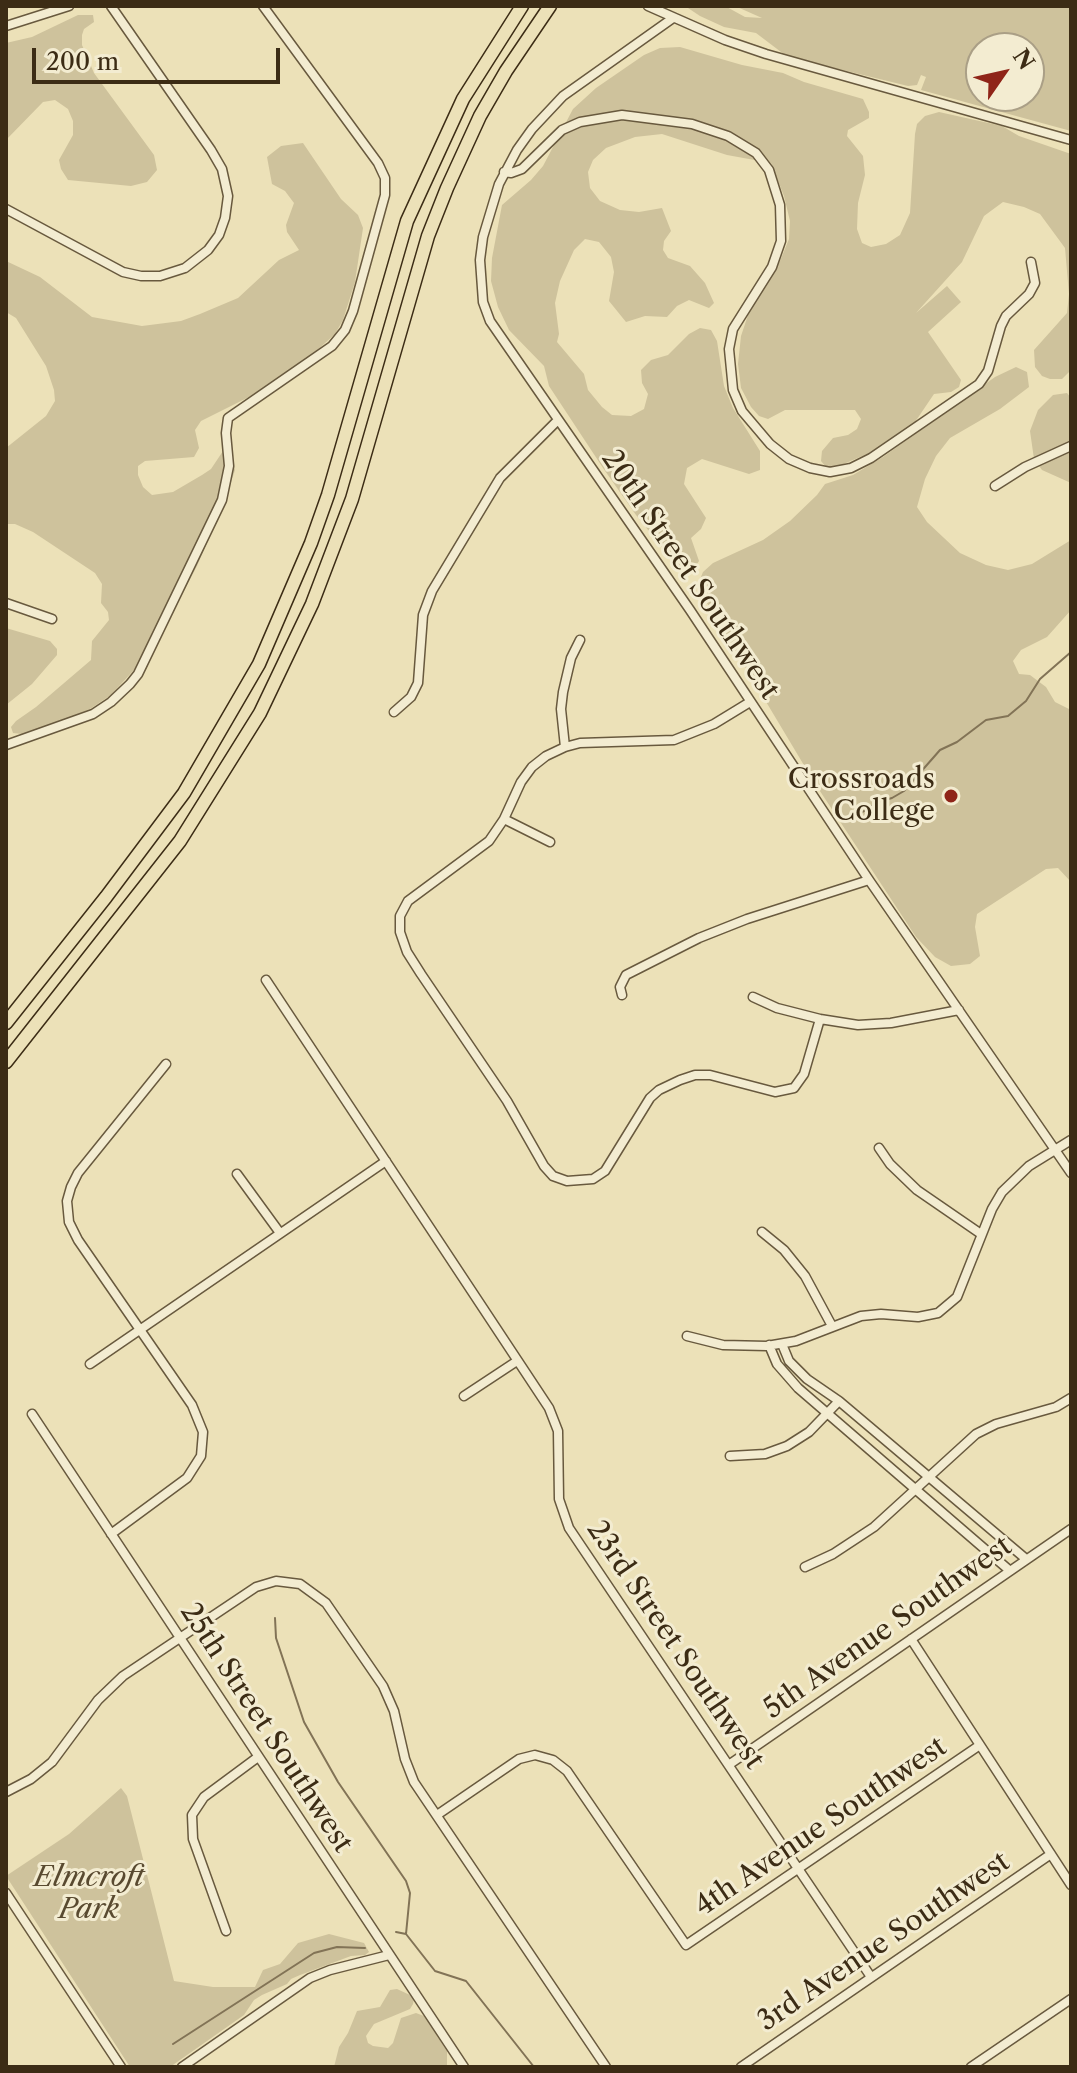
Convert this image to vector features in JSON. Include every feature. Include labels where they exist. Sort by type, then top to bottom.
[{"type":"highway","points":[[6,1023],[184,793],[259,664],[311,543],[328,495],[407,221],[463,99],[522,6]]},
{"type":"highway","points":[[6,1062],[180,841],[260,713],[312,604],[348,511],[428,236],[447,188],[474,129],[506,71],[550,6]]},
{"type":"street","points":[[6,26],[69,6]]},
{"type":"street","points":[[6,209],[123,272],[141,276],[160,276],[185,268],[208,250],[219,235],[228,196],[222,169],[111,6]]},
{"type":"street","points":[[6,745],[93,714],[111,702],[138,674],[222,500],[229,466],[228,418],[332,346],[345,330],[353,311],[385,195],[385,178],[378,163],[263,6]]},
{"type":"street","points":[[648,6],[766,54],[1071,140]]},
{"type":"street","name":"20th Street Southwest","points":[[673,18],[563,96],[532,129],[504,172],[483,237],[480,260],[483,302],[490,321],[1071,1173]]},
{"type":"street","points":[[504,172],[522,169],[562,130],[580,122],[613,116],[692,124],[728,136],[756,153],[769,170],[778,196],[781,241],[772,267],[733,329],[729,349],[733,390],[742,411],[770,444],[789,459],[830,472],[851,468],[871,458],[979,384],[988,371],[1006,316],[1029,294],[1035,283],[1031,262]]},
{"type":"street","points":[[394,712],[411,697],[418,683],[423,615],[432,591],[500,478],[558,420]]},
{"type":"street","points":[[995,486],[1025,467],[1071,446]]},
{"type":"street","points":[[6,603],[52,619]]},
{"type":"street","points":[[565,747],[561,709],[563,692],[571,658],[580,640]]},
{"type":"street","points":[[750,702],[714,724],[674,740],[591,742],[565,747],[546,756],[526,774],[504,819],[481,849],[408,901],[400,916],[400,932],[407,952],[498,1087],[544,1166],[553,1176],[567,1181],[582,1182],[600,1175],[650,1098],[680,1080],[695,1075],[710,1075],[775,1092],[794,1088],[804,1074],[820,1019]]},
{"type":"street","points":[[504,819],[550,842]]},
{"type":"street","points":[[622,995],[622,979],[667,953],[736,923],[869,880]]},
{"type":"street","name":"23rd Street Southwest","points":[[266,980],[549,1408],[558,1431],[559,1499],[563,1518],[871,1977]]},
{"type":"street","points":[[753,997],[777,1008],[820,1019],[875,1025],[959,1010]]},
{"type":"street","points":[[111,1534],[187,1478],[196,1467],[203,1447],[202,1426],[73,1230],[67,1201],[78,1173],[166,1064]]},
{"type":"street","points":[[687,1336],[723,1345],[782,1344],[861,1316],[925,1317],[944,1310],[957,1297],[997,1201],[1029,1166],[1071,1140]]},
{"type":"street","points":[[879,1148],[890,1164],[917,1190],[981,1234]]},
{"type":"street","points":[[90,1364],[386,1161]]},
{"type":"street","points":[[237,1174],[280,1233]]},
{"type":"street","points":[[762,1232],[784,1250],[805,1276],[832,1326]]},
{"type":"street","points":[[782,1344],[796,1369],[839,1401],[1026,1559]]},
{"type":"street","points":[[769,1345],[772,1356],[785,1375],[1009,1570]]},
{"type":"street","points":[[464,1396],[517,1361]]},
{"type":"street","points":[[805,1567],[860,1538],[966,1442],[988,1427],[1051,1410],[1071,1398]]},
{"type":"street","points":[[730,1456],[765,1454],[787,1446],[809,1432],[839,1401]]},
{"type":"street","name":"25th Street Southwest","points":[[32,1414],[464,2067]]},
{"type":"street","name":"5th Avenue Southwest","points":[[730,1764],[1071,1529]]},
{"type":"street","points":[[6,1792],[31,1779],[52,1762],[113,1684],[262,1584],[292,1582],[312,1591],[326,1603],[386,1692],[394,1711],[409,1772],[606,2067]]},
{"type":"street","points":[[911,1639],[1071,1885]]},
{"type":"street","name":"4th Avenue Southwest","points":[[437,1815],[519,1759],[535,1755],[553,1760],[567,1771],[686,1945],[980,1745]]},
{"type":"street","points":[[226,1931],[193,1839],[192,1815],[204,1797],[258,1757]]},
{"type":"street","name":"3rd Avenue Southwest","points":[[741,2067],[1051,1854]]},
{"type":"street","points":[[6,1893],[121,2067]]},
{"type":"street","points":[[182,2067],[310,1978],[389,1955]]},
{"type":"street","points":[[971,2067],[1071,1999]]},
{"type":"green space","points":[[685,6],[725,6],[745,17],[762,18],[735,6],[1071,6],[1071,131],[1001,112],[1045,112],[1045,32],[965,32],[965,102],[921,90],[926,77],[921,75],[917,85],[908,86],[785,55],[756,33],[724,27]]},
{"type":"green space","points":[[78,15],[93,15],[94,22],[84,29],[82,45],[94,73],[154,155],[157,170],[147,182],[131,186],[68,180],[59,160],[73,135],[73,121],[68,109],[55,100],[43,102],[6,140],[6,43],[32,37]]},
{"type":"green space","points":[[680,47],[783,73],[863,99],[869,118],[848,130],[847,136],[863,156],[865,175],[858,203],[857,229],[862,243],[871,247],[886,244],[900,235],[910,213],[915,134],[917,124],[925,116],[939,112],[1002,126],[1019,136],[1071,154],[1071,370],[1062,379],[1042,376],[1035,367],[1034,350],[1067,313],[1069,294],[1065,248],[1040,214],[1003,202],[984,216],[962,262],[916,313],[947,286],[961,302],[928,332],[961,380],[959,387],[951,392],[934,394],[915,422],[874,451],[839,466],[826,467],[821,461],[822,451],[833,438],[848,435],[857,429],[861,419],[855,410],[785,410],[768,419],[759,416],[751,407],[741,388],[738,364],[741,336],[748,315],[780,261],[789,239],[790,221],[771,163],[727,155],[662,134],[635,137],[606,148],[593,160],[588,172],[590,188],[600,201],[620,210],[639,212],[662,208],[671,231],[664,241],[663,250],[668,258],[690,266],[705,283],[714,303],[709,308],[689,300],[677,306],[667,317],[645,316],[626,322],[609,301],[614,272],[611,257],[599,242],[585,239],[574,250],[560,281],[555,303],[559,334],[557,342],[584,374],[588,390],[602,407],[612,415],[631,416],[644,409],[648,394],[642,383],[641,370],[651,360],[668,355],[689,334],[700,328],[711,330],[717,341],[724,386],[733,408],[760,451],[760,470],[749,474],[702,459],[687,468],[684,484],[706,518],[701,529],[691,538],[699,561],[693,570],[682,572],[603,468],[549,386],[544,366],[509,330],[491,281],[502,205],[543,166],[573,109],[596,88],[644,55],[660,48]]},
{"type":"green space","points":[[303,143],[341,199],[358,215],[363,228],[355,282],[343,320],[335,334],[303,363],[251,396],[201,421],[195,430],[199,448],[194,457],[145,461],[138,466],[143,487],[152,495],[173,492],[202,475],[211,469],[223,451],[231,451],[235,470],[197,566],[154,648],[111,695],[90,709],[54,725],[22,734],[13,733],[11,727],[16,721],[91,660],[92,641],[109,620],[108,612],[101,603],[102,584],[95,573],[33,532],[15,524],[6,524],[6,448],[46,416],[55,401],[46,366],[16,318],[6,312],[6,261],[40,277],[92,317],[142,326],[181,321],[200,314],[238,298],[279,260],[299,250],[286,225],[294,203],[285,191],[272,184],[267,157],[281,146]]},
{"type":"green space","points":[[1016,367],[1027,372],[1029,387],[1000,409],[950,438],[936,456],[925,479],[917,507],[927,522],[960,553],[986,565],[1008,570],[1032,564],[1071,540],[1071,610],[1047,637],[1021,650],[1013,661],[1019,674],[1030,675],[1046,687],[1055,702],[1071,710],[1071,882],[1058,868],[1046,869],[977,914],[975,927],[980,956],[970,964],[951,966],[935,957],[916,937],[814,782],[698,584],[703,572],[713,563],[763,540],[790,521],[825,484],[853,475],[883,457],[995,377]]},
{"type":"green space","points":[[1067,393],[1071,398],[1071,483],[1042,470],[1034,459],[1030,431],[1038,410],[1053,395]]},
{"type":"green space","points":[[6,628],[50,641],[57,649],[57,655],[32,684],[6,705]]},
{"type":"green space","name":"Elmcroft Park","points":[[121,1788],[127,1796],[174,1981],[213,1987],[255,1987],[263,1970],[280,1964],[298,1943],[329,1934],[364,1943],[369,1952],[300,1975],[262,1995],[254,2000],[244,2015],[170,2067],[130,2067],[6,1876],[69,1834]]},
{"type":"green space","points":[[397,1989],[410,1995],[414,1999],[413,2004],[410,2009],[374,2024],[366,2036],[368,2043],[388,2048],[393,2043],[401,2018],[416,2013],[424,2016],[447,2051],[447,2067],[334,2067],[339,2047],[357,2011],[380,2007],[390,1990]]},
{"type":"waterway","points":[[843,819],[904,791],[940,750],[957,742],[986,720],[1008,716],[1026,701],[1040,679],[1071,652]]},
{"type":"waterway","points":[[275,1618],[276,1638],[304,1722],[338,1782],[406,1881],[410,1893],[406,1934],[435,1971],[466,1981],[534,2067]]},
{"type":"waterway","points":[[396,1932],[406,1934]]},
{"type":"waterway","points":[[173,2044],[314,1953],[337,1947],[365,1948]]},
{"type":"place","name":"Crossroads College","points":[[951,796]]}]
